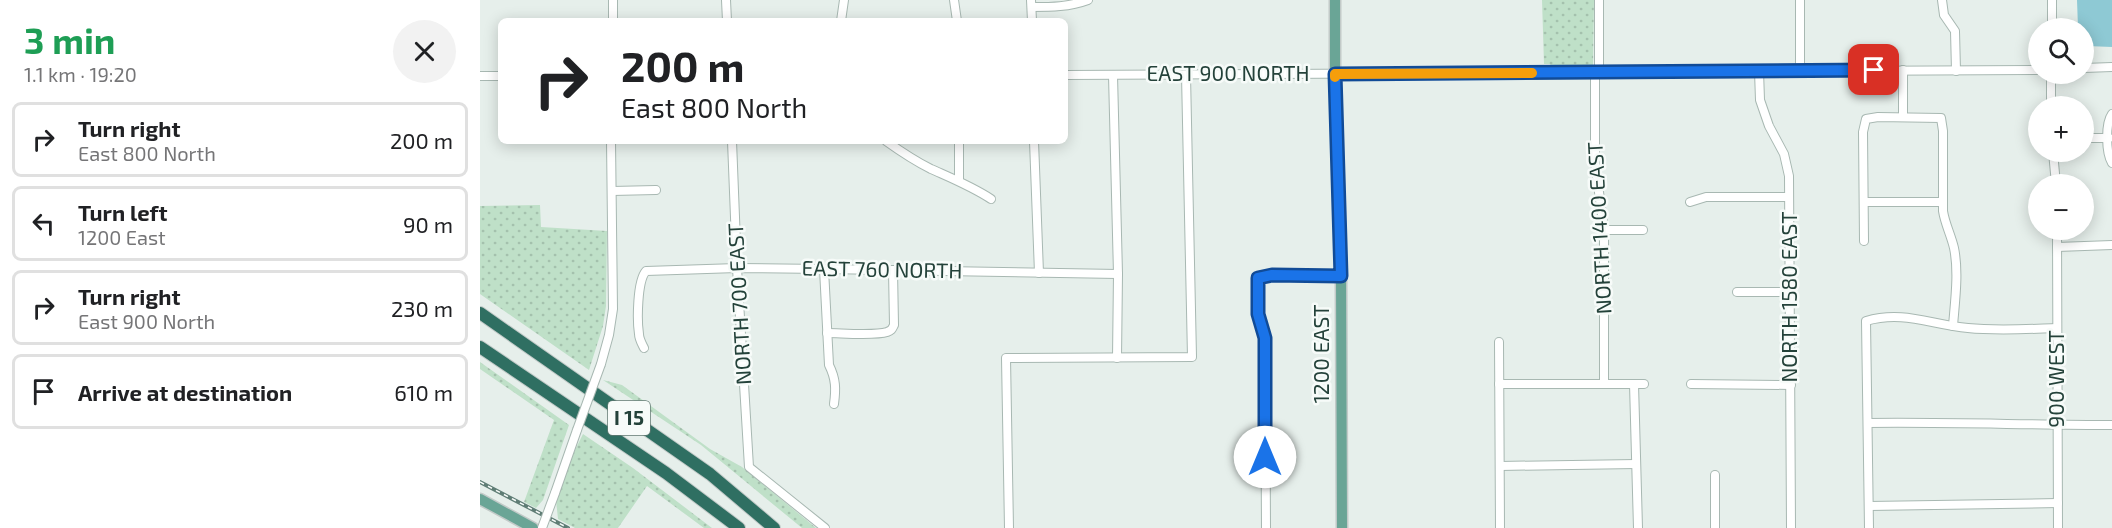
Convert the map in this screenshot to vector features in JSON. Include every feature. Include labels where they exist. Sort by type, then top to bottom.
[{"type":"highway","name":"I 15","points":[[480,313],[695,463],[774,528]]},
{"type":"highway","name":"I 15","points":[[480,347],[666,473],[739,528]]},
{"type":"main road","name":"1200 EAST","points":[[1335,0],[1341,276],[1342,528]]},
{"type":"main road","points":[[480,499],[533,528]]},
{"type":"street","points":[[613,18],[614,0]]},
{"type":"street","points":[[726,0],[727,18]]},
{"type":"street","points":[[841,18],[844,0]]},
{"type":"street","points":[[954,0],[957,18]]},
{"type":"street","points":[[1032,18],[1031,3],[1055,7],[1088,0]]},
{"type":"street","name":"NORTH 1400 EAST","points":[[1599,0],[1595,162],[1604,230],[1604,384]]},
{"type":"street","points":[[1800,0],[1800,71]]},
{"type":"street","points":[[1942,0],[1944,15],[1955,31],[1956,71]]},
{"type":"street","points":[[2052,0],[2052,18]]},
{"type":"street","points":[[2094,68],[2112,67]]},
{"type":"street","points":[[1903,70],[1903,117]]},
{"type":"street","name":"EAST 900 NORTH","points":[[1068,75],[2028,70]]},
{"type":"street","name":"NORTH 1580 EAST","points":[[1759,71],[1760,100],[1769,126],[1784,154],[1789,176],[1791,528]]},
{"type":"street","points":[[1113,75],[1118,274],[1117,358]]},
{"type":"street","points":[[1009,528],[1006,358],[1192,357],[1186,75]]},
{"type":"street","points":[[480,76],[498,76]]},
{"type":"street","points":[[2112,114],[2109,120],[2109,156],[2112,163]]},
{"type":"street","points":[[1864,241],[1863,132],[1866,119],[1878,117],[1941,118],[1944,220],[1954,249],[1953,326]]},
{"type":"street","points":[[2094,138],[2109,138]]},
{"type":"street","points":[[542,528],[601,364],[609,335],[613,309],[611,144]]},
{"type":"street","name":"NORTH 700 EAST","points":[[732,144],[749,467],[825,528]]},
{"type":"street","points":[[891,144],[930,168],[959,180],[991,199]]},
{"type":"street","points":[[959,144],[959,180]]},
{"type":"street","points":[[1034,144],[1039,273]]},
{"type":"street","points":[[612,190],[656,190]]},
{"type":"street","points":[[1690,202],[1706,197],[1789,197]]},
{"type":"street","points":[[1864,202],[1943,202]]},
{"type":"street","points":[[1604,230],[1643,230]]},
{"type":"street","name":"900 WEST","points":[[2057,240],[2058,528]]},
{"type":"street","points":[[2057,247],[2112,245]]},
{"type":"street","points":[[824,268],[829,365],[835,377],[836,388],[834,404]]},
{"type":"street","name":"EAST 760 NORTH","points":[[644,348],[638,326],[640,280],[646,271],[824,268],[1118,274]]},
{"type":"street","points":[[827,333],[878,333],[892,329],[894,325],[893,270]]},
{"type":"street","points":[[1266,528],[1265,338],[1258,314],[1258,278],[1272,275],[1341,276]]},
{"type":"street","points":[[1737,292],[1791,292]]},
{"type":"street","points":[[1869,528],[1866,321],[1878,317],[1906,317],[1976,328],[2057,328]]},
{"type":"street","points":[[1499,342],[1500,528]]},
{"type":"street","points":[[1499,384],[1639,384],[1636,464],[1638,528]]},
{"type":"street","points":[[1690,384],[1791,385]]},
{"type":"street","points":[[1868,423],[2112,425]]},
{"type":"street","points":[[1500,466],[1636,464]]},
{"type":"street","points":[[1715,475],[1715,528]]},
{"type":"street","points":[[1869,506],[2058,504]]},
{"type":"green space","points":[[1542,0],[1594,0],[1593,66],[1544,64]]},
{"type":"green space","points":[[540,205],[541,227],[607,231],[606,306],[603,326],[589,370],[480,294],[480,206]]},
{"type":"green space","points":[[480,362],[569,425],[543,500],[536,508],[524,502],[554,420],[480,369]]},
{"type":"green space","points":[[603,380],[622,385],[710,449],[742,467],[816,528],[802,528],[701,445]]},
{"type":"green space","points":[[583,434],[633,468],[712,528],[704,528],[647,486],[618,528],[575,528],[558,519],[556,500],[572,456]]},
{"type":"water","points":[[2077,0],[2112,0],[2112,47],[2094,46],[2094,18],[2078,18]]},
{"type":"railway","points":[[480,482],[568,528]]},
{"type":"slow traffic","points":[[1335,77],[1335,74],[1532,73]]},
{"type":"route","points":[[1265,457],[1265,338],[1258,314],[1258,278],[1266,275],[1341,276],[1335,74],[1874,70]]}]
